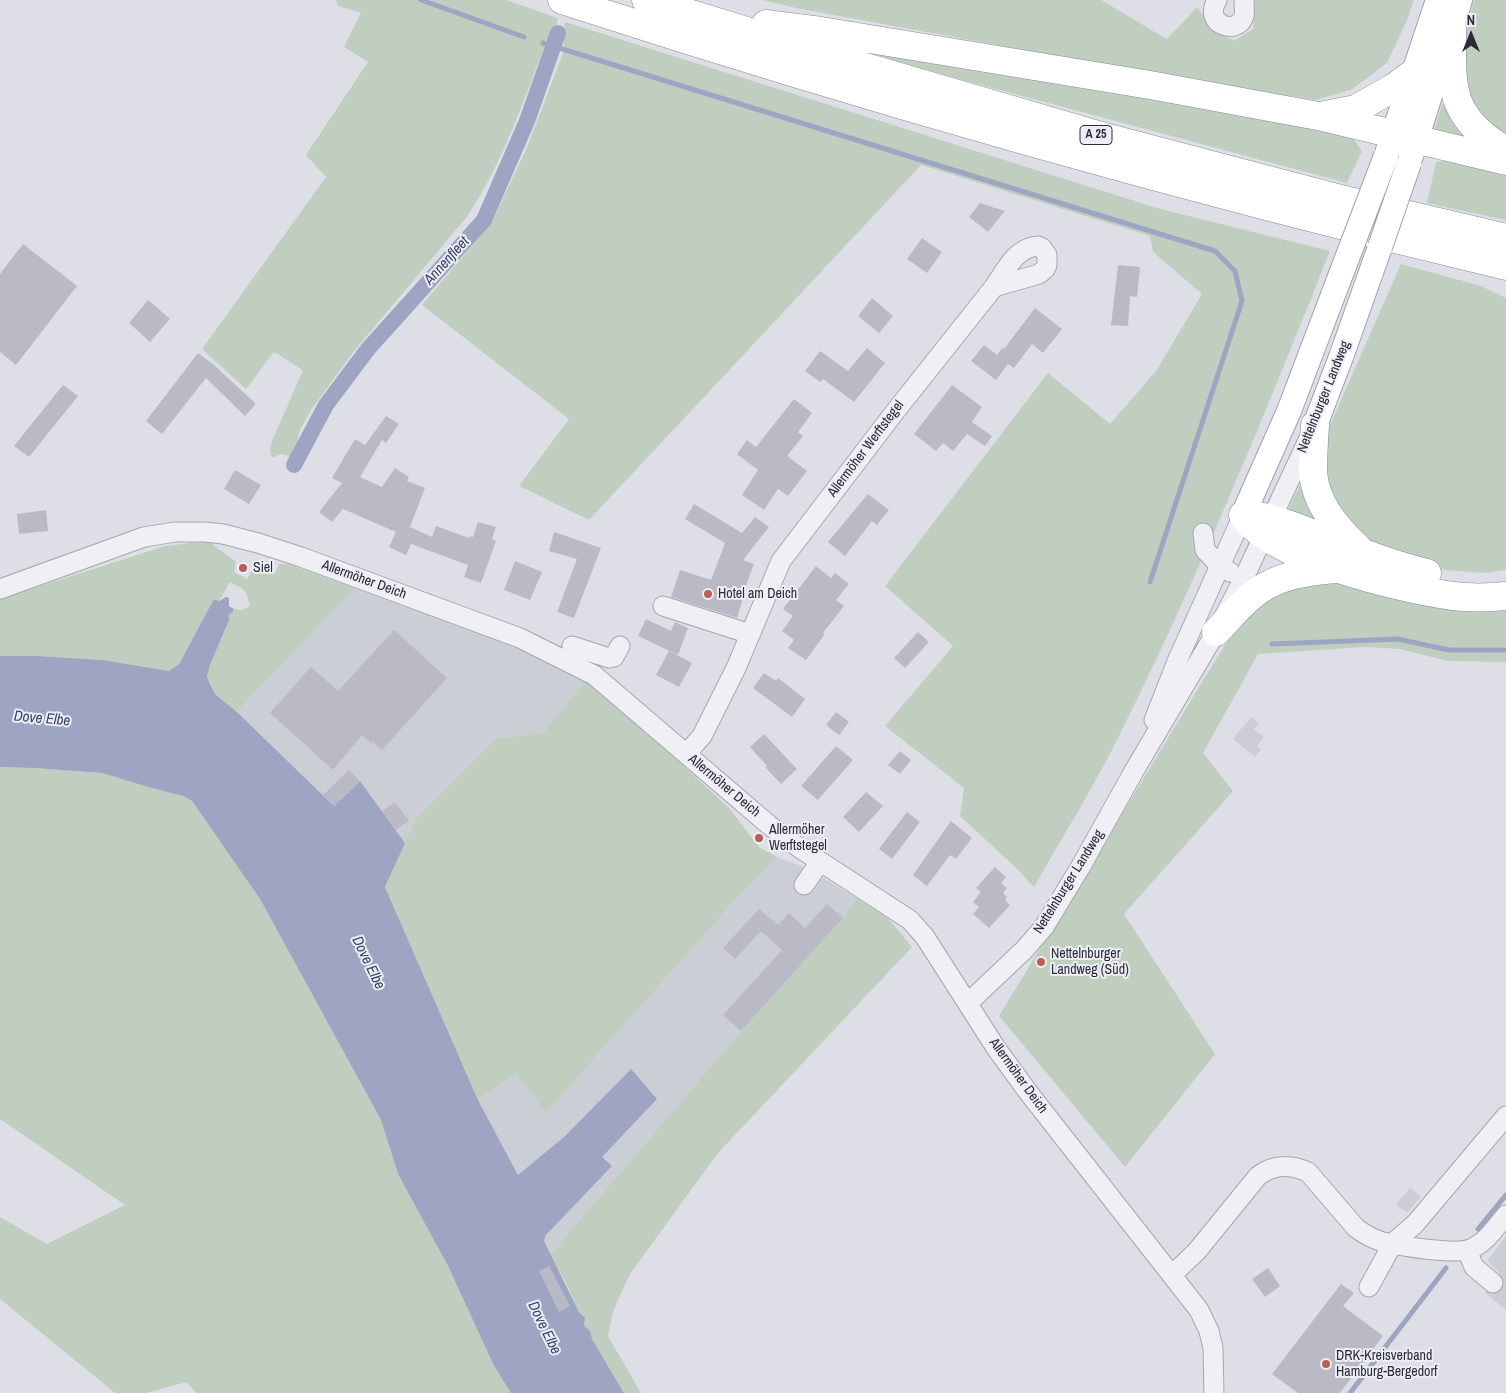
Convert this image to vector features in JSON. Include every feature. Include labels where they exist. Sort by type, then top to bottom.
[{"type":"highway","name":"A 25","points":[[562,0],[789,71],[1095,161],[1319,221],[1506,266]]},
{"type":"highway","name":"A 25","points":[[646,0],[1101,136],[1337,198],[1506,238]]},
{"type":"highway","points":[[692,15],[820,31],[1150,85],[1318,116],[1401,148],[1506,161]]},
{"type":"highway","points":[[1452,28],[1452,79],[1457,102],[1468,121],[1491,142],[1506,151]]},
{"type":"highway","points":[[1318,116],[1356,109],[1393,88],[1415,72]]},
{"type":"highway","points":[[1454,254],[1506,285]]},
{"type":"highway","points":[[1315,425],[1313,473],[1323,507],[1340,529],[1364,553]]},
{"type":"highway","points":[[1243,515],[1255,530],[1267,527],[1296,528],[1398,565],[1445,578],[1481,581],[1506,578]]},
{"type":"highway","points":[[1267,527],[1308,557],[1337,569],[1437,593],[1476,598],[1506,596]]},
{"type":"highway","points":[[1216,632],[1256,590],[1290,576],[1337,569]]},
{"type":"main road","name":"Nettelnburger Landweg","points":[[1315,425],[1366,289],[1401,148],[1415,72],[1438,0]]},
{"type":"main road","name":"Nettelnburger Landweg","points":[[1243,515],[1289,411],[1338,282],[1401,148],[1452,28],[1460,0]]},
{"type":"street","points":[[1217,0],[1213,7],[1215,20],[1226,26],[1233,26],[1241,21],[1244,16],[1244,0]]},
{"type":"street","name":"Allermöher Werftstegel","points":[[686,754],[702,736],[736,668],[781,560],[994,287]]},
{"type":"street","name":"Nettelnburger Landweg","points":[[1256,590],[1267,527],[1315,425]]},
{"type":"street","name":"Nettelnburger Landweg","points":[[1134,771],[1178,659],[1243,515]]},
{"type":"street","name":"Allermöher Deich","points":[[0,589],[144,537],[175,532],[223,534],[300,557],[520,638],[594,675],[769,825],[820,862],[896,909],[910,920],[926,938],[996,1048],[1028,1092],[1173,1274],[1199,1310],[1209,1331],[1213,1348],[1214,1393]]},
{"type":"street","points":[[1203,533],[1205,550],[1220,566],[1256,590]]},
{"type":"street","points":[[663,606],[750,634]]},
{"type":"street","name":"Nettelnburger Landweg","points":[[968,1003],[1024,950],[1044,927],[1216,632]]},
{"type":"street","points":[[572,646],[609,658],[614,657],[620,646]]},
{"type":"street","points":[[804,885],[820,862]]},
{"type":"street","points":[[1369,1287],[1393,1243],[1415,1224],[1506,1116]]},
{"type":"street","points":[[1173,1274],[1197,1250],[1258,1176],[1271,1168],[1280,1166],[1299,1168],[1308,1172],[1356,1228],[1372,1238],[1393,1243],[1428,1249],[1467,1250],[1480,1244],[1506,1215]]},
{"type":"street","points":[[1467,1250],[1474,1267],[1493,1283]]},
{"type":"shaded area","points":[[355,588],[517,645],[585,680],[544,732],[496,739],[415,820],[405,843],[360,781],[334,806],[237,712]]},
{"type":"shaded area","points":[[1251,717],[1259,723],[1254,729],[1264,737],[1257,746],[1261,749],[1255,757],[1233,739]]},
{"type":"shaded area","points":[[777,857],[809,869],[856,898],[843,918],[741,1031],[550,1255],[544,1241],[546,1235],[611,1167],[601,1157],[657,1099],[630,1070],[565,1136],[518,1175],[478,1100],[516,1074],[546,1111],[730,906]]},
{"type":"shaded area","points":[[1410,1188],[1421,1197],[1407,1213],[1396,1204]]},
{"type":"shaded area","points":[[1506,1236],[1506,1310],[1485,1293],[1500,1273],[1487,1261]]},
{"type":"green space","points":[[336,0],[506,0],[558,18],[555,29],[547,40],[502,154],[466,218],[354,351],[311,410],[299,432],[295,458],[281,454],[272,458],[270,451],[272,441],[303,370],[274,352],[246,389],[202,349],[326,177],[306,155],[368,62],[344,47],[361,13],[338,6]]},
{"type":"green space","points":[[762,0],[1101,0],[1167,39],[1197,7],[1213,28],[1234,41],[1253,29],[1255,0],[1414,0],[1387,63],[1351,90],[1315,100],[1154,74],[796,8]]},
{"type":"green space","points":[[1474,0],[1506,0],[1506,138],[1480,120],[1462,88],[1463,44]]},
{"type":"green space","points":[[565,22],[1157,208],[1330,251],[1254,437],[1174,622],[1106,761],[1034,887],[960,816],[964,788],[885,726],[953,646],[885,586],[1048,373],[1110,424],[1156,371],[1202,294],[1153,252],[1150,236],[921,165],[589,520],[519,486],[569,419],[422,305],[492,222],[528,145],[562,56]]},
{"type":"green space","points":[[844,44],[1351,135],[1362,151],[1347,183],[843,48]]},
{"type":"green space","points":[[1442,104],[1444,104],[1457,128],[1469,139],[1433,135]]},
{"type":"green space","points":[[1458,160],[1506,173],[1506,220],[1427,203],[1436,162]]},
{"type":"green space","points":[[1401,264],[1481,286],[1506,298],[1506,570],[1483,573],[1437,569],[1381,555],[1332,506],[1322,443]]},
{"type":"green space","points":[[1300,485],[1302,485],[1319,524],[1286,515]]},
{"type":"green space","points":[[208,541],[236,562],[234,572],[247,579],[252,571],[275,573],[279,564],[288,564],[355,588],[237,712],[216,695],[207,677],[210,665],[230,618],[228,617],[230,613],[232,614],[234,609],[242,610],[250,606],[248,596],[244,591],[239,586],[230,582],[219,601],[214,599],[179,664],[169,671],[103,660],[0,656],[0,599],[165,546]]},
{"type":"green space","points":[[1335,579],[1506,604],[1506,662],[1448,661],[1399,649],[1365,647],[1258,654],[1203,753],[1233,791],[1124,914],[1215,1054],[1125,1167],[999,1016],[1224,646],[1244,618],[1271,594]]},
{"type":"green space","points":[[585,680],[633,719],[730,809],[759,847],[777,857],[730,906],[546,1112],[516,1074],[478,1100],[385,887],[415,820],[496,739],[544,732]]},
{"type":"green space","points":[[0,767],[102,773],[183,796],[192,801],[260,899],[381,1120],[398,1174],[448,1266],[494,1366],[511,1393],[196,1393],[186,1382],[147,1393],[115,1393],[0,1299],[0,1217],[47,1244],[125,1205],[0,1119]]},
{"type":"green space","points":[[856,898],[888,918],[912,947],[718,1153],[630,1274],[613,1311],[608,1336],[641,1393],[624,1393],[592,1339],[590,1331],[584,1325],[585,1318],[579,1312],[565,1281],[550,1255],[741,1031],[843,918]]},
{"type":"water","name":"Dove Elbe","points":[[226,597],[229,598],[229,606],[234,609],[228,617],[230,618],[210,665],[207,677],[211,686],[216,695],[237,712],[334,806],[360,781],[405,843],[385,887],[478,1100],[518,1175],[565,1136],[631,1069],[657,1099],[602,1157],[612,1166],[546,1235],[544,1241],[579,1312],[585,1318],[584,1325],[590,1331],[592,1339],[624,1393],[511,1393],[494,1366],[448,1266],[398,1174],[381,1120],[260,899],[192,801],[183,796],[102,773],[0,767],[0,656],[103,660],[169,671],[179,664],[214,599],[219,601]]},
{"type":"building","points":[[980,203],[1005,211],[988,232],[969,217]]},
{"type":"building","points":[[922,238],[942,252],[927,273],[907,259]]},
{"type":"building","points":[[23,244],[77,286],[16,365],[0,352],[0,274]]},
{"type":"building","points":[[1118,265],[1140,267],[1137,297],[1130,296],[1128,326],[1111,325]]},
{"type":"building","points":[[872,298],[893,316],[879,333],[858,316]]},
{"type":"building","points":[[148,300],[170,319],[150,342],[129,323]]},
{"type":"building","points":[[1035,308],[1062,329],[1043,353],[1032,344],[1014,368],[1008,364],[996,380],[971,361],[984,345],[997,355],[1002,348],[1004,349]]},
{"type":"building","points":[[867,348],[885,363],[854,402],[823,379],[820,382],[805,371],[820,351],[848,371]]},
{"type":"building","points":[[198,353],[214,365],[256,404],[245,416],[206,378],[162,434],[146,421]]},
{"type":"building","points":[[63,385],[78,396],[29,457],[14,446]]},
{"type":"building","points":[[952,385],[982,407],[972,422],[992,436],[985,446],[967,434],[953,451],[943,443],[936,451],[914,434]]},
{"type":"building","points":[[794,399],[812,413],[798,432],[803,436],[787,456],[807,471],[788,496],[778,489],[764,510],[742,495],[758,470],[737,454],[747,440],[756,447]]},
{"type":"building","points":[[386,416],[399,424],[386,443],[382,440],[360,477],[382,487],[395,468],[409,477],[407,481],[425,488],[410,527],[432,537],[436,526],[469,538],[470,536],[473,537],[478,522],[496,527],[492,539],[496,541],[481,583],[464,577],[468,565],[411,544],[406,555],[389,547],[396,532],[343,509],[332,522],[319,512],[342,483],[332,478],[355,439],[365,445]]},
{"type":"building","points":[[235,470],[261,485],[249,504],[224,489]]},
{"type":"building","points":[[868,494],[889,510],[877,525],[872,521],[845,556],[828,542]]},
{"type":"building","points":[[694,504],[742,533],[755,517],[769,527],[743,560],[754,564],[737,618],[671,597],[680,570],[711,580],[725,543],[685,519]]},
{"type":"building","points":[[46,510],[48,531],[19,534],[17,514]]},
{"type":"building","points":[[554,532],[601,548],[574,618],[557,612],[577,559],[549,551]]},
{"type":"building","points":[[515,561],[542,572],[530,600],[504,590]]},
{"type":"building","points":[[816,566],[831,578],[835,573],[849,584],[836,600],[844,606],[823,633],[825,634],[806,660],[788,648],[794,640],[782,631],[793,616],[783,609]]},
{"type":"building","points":[[646,619],[671,631],[675,622],[688,628],[678,655],[638,636]]},
{"type":"building","points":[[394,630],[447,678],[382,750],[362,735],[333,770],[270,713],[311,667],[338,691]]},
{"type":"building","points":[[918,632],[929,642],[905,668],[894,658]]},
{"type":"building","points":[[669,651],[692,663],[679,687],[656,675]]},
{"type":"building","points":[[764,673],[776,681],[778,678],[805,699],[792,717],[753,688]]},
{"type":"building","points":[[836,712],[849,722],[839,735],[826,725]]},
{"type":"building","points":[[764,734],[797,769],[781,784],[750,747]]},
{"type":"building","points":[[836,746],[853,760],[818,800],[801,786]]},
{"type":"building","points":[[900,751],[911,760],[900,774],[888,765]]},
{"type":"building","points":[[349,770],[360,781],[334,806],[323,795]]},
{"type":"building","points":[[866,792],[883,806],[859,832],[843,817]]},
{"type":"building","points":[[395,802],[409,821],[395,830],[382,811]]},
{"type":"building","points":[[907,812],[920,822],[892,859],[879,849]]},
{"type":"building","points":[[951,821],[972,838],[956,859],[950,855],[927,886],[913,875]]},
{"type":"building","points":[[995,867],[1006,877],[1001,883],[1007,888],[1003,893],[1007,897],[1005,900],[1010,905],[989,928],[973,914],[979,907],[973,902],[981,892],[976,888]]},
{"type":"building","points":[[827,904],[843,918],[741,1031],[723,1015],[782,950],[761,931],[735,959],[723,948],[759,909],[778,925],[789,913],[805,928]]},
{"type":"building","points":[[549,1266],[570,1306],[559,1312],[539,1271]]},
{"type":"building","points":[[1268,1268],[1280,1286],[1265,1297],[1252,1279]]},
{"type":"building","points":[[1341,1284],[1354,1293],[1343,1306],[1383,1336],[1340,1393],[1298,1393],[1272,1374]]},
{"type":"waterway","points":[[421,0],[524,37]]},
{"type":"waterway","name":"Annenfleet","points":[[294,465],[326,405],[368,349],[484,220],[527,121],[558,33]]},
{"type":"waterway","points":[[543,43],[1215,251],[1235,271],[1242,301],[1150,582]]},
{"type":"waterway","points":[[1272,644],[1398,639],[1449,650],[1506,650]]},
{"type":"waterway","points":[[1478,1229],[1506,1195]]},
{"type":"waterway","points":[[1350,1393],[1446,1268]]},
{"type":"place","name":"Siel","points":[[243,568]]},
{"type":"place","name":"Hotel am Deich","points":[[708,594]]},
{"type":"place","name":"Allermöher Werftstegel","points":[[759,838]]},
{"type":"place","name":"Nettelnburger Landweg (Süd)","points":[[1041,962]]},
{"type":"place","name":"DRK-Kreisverband Hamburg-Bergedorf","points":[[1326,1364]]}]
